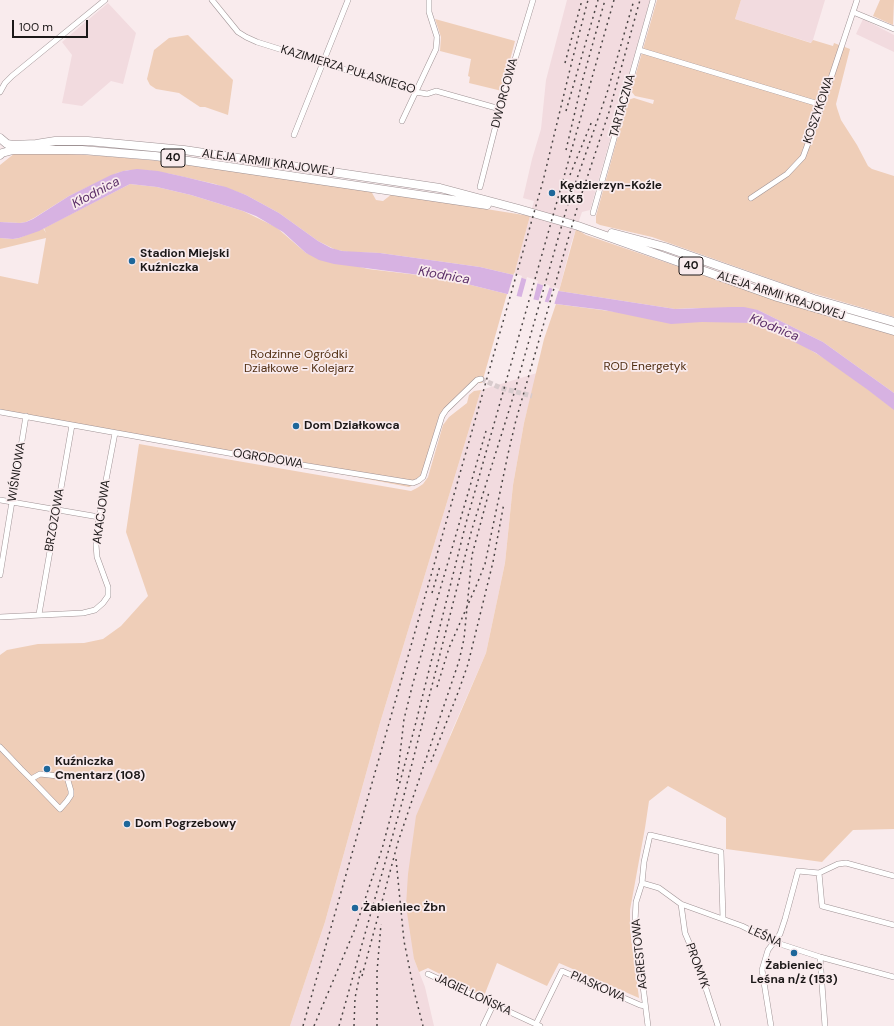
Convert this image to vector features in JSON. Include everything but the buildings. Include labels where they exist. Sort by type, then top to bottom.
[{"type":"main road","name":"ALEJA ARMII KRAJOWEJ","points":[[1,139],[4,147],[1,154]]},
{"type":"main road","name":"ALEJA ARMII KRAJOWEJ","points":[[1,139],[13,145],[26,145],[54,141],[88,141],[184,150],[440,188],[578,226],[665,247],[808,296],[894,322]]},
{"type":"main road","name":"ALEJA ARMII KRAJOWEJ","points":[[1,154],[13,150],[82,150],[155,156],[360,185],[531,212]]},
{"type":"main road","name":"ALEJA ARMII KRAJOWEJ","points":[[578,226],[777,297],[894,332]]},
{"type":"street","points":[[0,92],[5,83],[12,76],[104,0]]},
{"type":"street","name":"KAZIMIERZA PUŁASKIEGO","points":[[212,0],[238,32],[246,38],[416,92],[427,94],[436,91],[500,109]]},
{"type":"street","points":[[294,135],[348,0]]},
{"type":"street","points":[[402,121],[436,49],[437,37],[429,12],[428,0]]},
{"type":"street","name":"DWORCOWA","points":[[480,187],[500,109],[533,0]]},
{"type":"street","name":"TARTACZNA","points":[[593,213],[653,0]]},
{"type":"street","name":"KOSZYKOWA","points":[[751,198],[787,174],[803,157],[857,0]]},
{"type":"street","points":[[853,12],[894,29]]},
{"type":"street","points":[[639,50],[822,105]]},
{"type":"street","name":"OGRODOWA","points":[[0,412],[115,433],[413,483],[423,477],[442,416],[446,410],[479,380]]},
{"type":"street","name":"WIŚNIOWA","points":[[0,575],[26,416]]},
{"type":"street","name":"BRZOZOWA","points":[[39,614],[72,425]]},
{"type":"street","name":"AKACJOWA","points":[[0,617],[83,613],[95,610],[104,603],[108,596],[108,587],[97,557],[96,544],[99,517],[115,433]]},
{"type":"street","points":[[0,500],[99,517]]},
{"type":"street","points":[[0,747],[60,809],[67,801],[71,791],[67,777],[40,774],[31,779]]},
{"type":"street","name":"AGRESTOWA","points":[[648,1026],[635,922],[636,902],[642,883],[644,862],[650,835],[721,852],[723,919]]},
{"type":"street","points":[[771,1026],[762,970],[768,950],[780,934],[798,871],[819,873],[838,864],[846,863],[894,876]]},
{"type":"street","points":[[819,873],[822,906],[894,925]]},
{"type":"street","name":"LEŚNA","points":[[642,883],[658,888],[681,904],[742,926],[774,942],[820,957],[894,976]]},
{"type":"street","name":"PROMYK","points":[[681,904],[685,933],[697,961],[718,1026]]},
{"type":"street","points":[[820,957],[825,1026]]},
{"type":"street","name":"PIASKOWA","points":[[538,1025],[562,971],[640,1005],[646,1006]]},
{"type":"street","name":"JAGIELLOŃSKA","points":[[428,974],[492,1005],[538,1025]]},
{"type":"street","points":[[483,1026],[492,1005]]},
{"type":"shaded area","points":[[567,0],[650,0],[590,210],[582,212],[571,244],[559,291],[514,275],[534,201],[523,198],[541,129],[546,80]]},
{"type":"shaded area","points":[[741,0],[825,0],[812,43],[735,19]]},
{"type":"shaded area","points":[[108,3],[136,33],[123,84],[111,81],[82,106],[62,103],[72,55],[62,42]]},
{"type":"shaded area","points":[[863,19],[894,35],[894,52],[856,34]]},
{"type":"shaded area","points":[[537,373],[524,423],[513,485],[505,563],[486,653],[450,735],[414,959],[425,987],[434,1026],[290,1026],[325,922],[380,723],[481,390]]},
{"type":"green space","points":[[657,0],[741,0],[735,19],[811,43],[813,40],[833,46],[834,43],[850,49],[836,104],[841,120],[868,166],[872,169],[894,176],[894,317],[802,290],[652,237],[596,223],[596,216],[628,100],[634,98],[653,104],[654,100],[635,96],[631,91]]},
{"type":"green space","points":[[880,0],[894,0],[893,25],[873,16]]},
{"type":"green space","points":[[435,19],[515,41],[502,91],[469,83],[470,77],[468,76],[471,59],[440,51],[441,37]]},
{"type":"green space","points":[[188,35],[233,80],[228,115],[205,107],[200,107],[179,93],[156,89],[150,85],[147,79],[154,50],[169,38]]},
{"type":"green space","points":[[29,152],[104,156],[171,162],[371,191],[376,200],[383,201],[392,194],[530,216],[514,275],[480,267],[380,253],[336,250],[318,241],[279,213],[246,195],[215,184],[145,170],[128,170],[117,173],[69,196],[26,222],[0,222],[0,165],[15,153]]},
{"type":"green space","name":"Rodzinne Ogródki Działkowe - Kolejarz","points":[[130,184],[157,187],[191,195],[243,211],[276,227],[306,253],[368,269],[443,278],[507,294],[482,383],[476,383],[438,419],[424,471],[416,484],[409,487],[0,413],[0,276],[38,284],[46,238],[0,249],[0,238],[19,238],[43,228],[46,233],[44,228]]},
{"type":"green space","points":[[576,229],[586,235],[700,274],[894,334],[894,393],[823,342],[758,310],[693,308],[675,309],[559,291]]},
{"type":"green space","name":"ROD Energetyk","points":[[556,304],[632,314],[752,323],[763,326],[804,346],[837,366],[894,409],[894,829],[853,830],[822,862],[726,849],[726,818],[668,786],[649,801],[630,910],[630,929],[639,998],[559,963],[547,986],[497,963],[484,996],[428,968],[419,972],[414,959],[406,906],[408,874],[416,816],[486,653],[505,563],[513,485],[524,423],[544,339]]},
{"type":"green space","points":[[481,390],[380,723],[325,922],[290,1026],[0,1026],[0,655],[7,650],[38,644],[84,643],[103,639],[121,626],[148,596],[126,532],[139,444],[411,491],[423,484],[428,477],[443,425],[449,417],[467,403],[469,395],[474,391]]},
{"type":"water","name":"Kłodnica","points":[[137,169],[158,171],[185,177],[226,187],[246,195],[279,213],[318,241],[331,248],[342,251],[380,253],[480,267],[514,275],[559,291],[675,309],[744,307],[758,310],[823,342],[894,393],[894,410],[816,353],[763,326],[752,323],[702,322],[671,324],[604,310],[556,304],[507,294],[443,278],[334,264],[319,260],[306,253],[283,232],[256,216],[191,195],[157,187],[130,184],[39,231],[19,238],[0,238],[0,222],[26,222],[69,196],[111,175]]},
{"type":"pier","points":[[514,273],[522,276],[516,298],[507,297]]},
{"type":"pier","points":[[527,277],[538,281],[533,301],[521,299]]},
{"type":"pier","points":[[544,283],[550,286],[544,304],[538,302]]},
{"type":"pier","points":[[553,287],[559,289],[554,305],[548,304]]},
{"type":"tunnel","points":[[481,379],[501,388],[532,396]]},
{"type":"railway","points":[[565,63],[582,0]]},
{"type":"railway","points":[[303,1026],[543,181],[588,0]]},
{"type":"railway","points":[[566,111],[598,0]]},
{"type":"railway","points":[[566,150],[582,82],[605,0]]},
{"type":"railway","points":[[314,1026],[355,929],[382,849],[415,726],[466,523],[614,0]]},
{"type":"railway","points":[[339,1026],[403,799],[472,529],[511,404],[567,207],[607,93],[634,0]]},
{"type":"railway","points":[[437,687],[449,648],[485,564],[516,420],[578,205],[609,112],[640,0]]},
{"type":"railway","points":[[570,175],[592,121]]},
{"type":"railway","points":[[397,781],[404,719],[413,683],[486,431]]},
{"type":"railway","points":[[362,976],[398,842],[459,661],[464,639],[472,555],[489,492]]},
{"type":"railway","points":[[431,762],[468,664],[493,562],[504,503]]},
{"type":"railway","points":[[432,593],[440,566]]},
{"type":"railway","points":[[396,859],[404,941],[423,1026]]},
{"type":"railway","points":[[377,1026],[377,972],[381,924]]},
{"type":"railway","points":[[354,1026],[355,998],[361,969]]},
{"type":"place","name":"Kędzierzyn-Koźle KK5","points":[[552,193]]},
{"type":"place","name":"Stadion Miejski Kuźniczka","points":[[132,261]]},
{"type":"place","name":"Dom Działkowca","points":[[296,426]]},
{"type":"place","name":"Kuźniczka Cmentarz (108)","points":[[47,769]]},
{"type":"place","name":"Dom Pogrzebowy","points":[[127,824]]},
{"type":"place","name":"Żabieniec Żbn","points":[[355,908]]},
{"type":"place","name":"Żabieniec Leśna n/ż (153)","points":[[794,953]]}]
